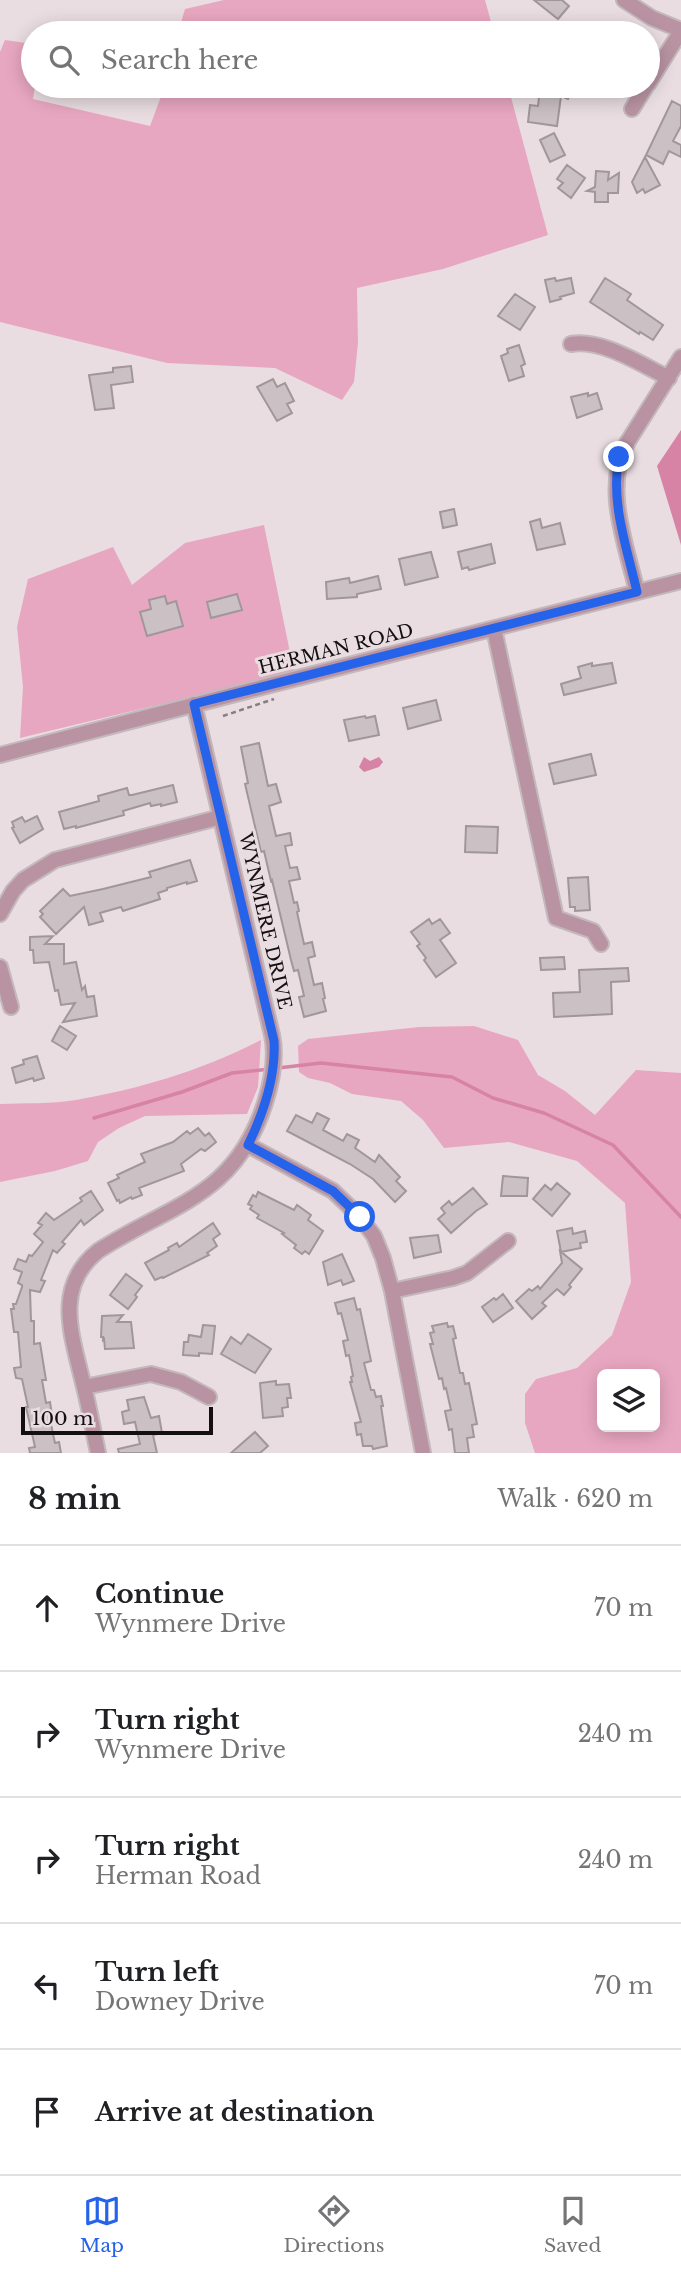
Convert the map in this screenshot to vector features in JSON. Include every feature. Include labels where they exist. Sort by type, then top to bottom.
[{"type":"street","points":[[624,0],[659,21]]},
{"type":"street","points":[[660,21],[681,30],[660,64]]},
{"type":"street","points":[[632,109],[639,98]]},
{"type":"street","points":[[571,344],[583,342],[598,345],[668,378]]},
{"type":"street","points":[[637,592],[616,499],[615,475],[619,457],[681,357]]},
{"type":"street","name":"HERMAN ROAD","points":[[0,755],[681,582]]},
{"type":"street","points":[[494,629],[556,918],[593,931],[601,944]]},
{"type":"street","name":"WYNMERE DRIVE","points":[[98,1453],[68,1315],[72,1289],[90,1257],[192,1200],[226,1172],[248,1145],[264,1106],[273,1068],[272,1035],[194,704]]},
{"type":"street","points":[[0,914],[13,891],[23,880],[55,860],[221,817]]},
{"type":"street","points":[[0,967],[11,1007]]},
{"type":"street","points":[[248,1145],[333,1191],[350,1207],[377,1241],[392,1291],[424,1453]]},
{"type":"street","points":[[392,1291],[453,1279],[467,1273],[508,1241]]},
{"type":"street","points":[[84,1387],[151,1374],[181,1382],[209,1398]]},
{"type":"path","points":[[223,716],[282,696]]},
{"type":"shaded area","points":[[224,0],[485,0],[491,21],[182,21],[185,9]]},
{"type":"shaded area","points":[[5,40],[21,42],[21,98],[33,98],[150,126],[160,98],[511,98],[548,235],[443,269],[357,288],[358,343],[354,382],[342,400],[275,368],[167,363],[0,322],[0,52]]},
{"type":"shaded area","points":[[681,430],[681,545],[657,466]]},
{"type":"shaded area","points":[[264,525],[294,672],[20,738],[23,687],[17,627],[28,579],[113,547],[132,585],[185,543]]},
{"type":"shaded area","points":[[364,757],[370,761],[379,757],[383,762],[379,767],[364,772],[359,767]]},
{"type":"shaded area","points":[[474,1026],[518,1040],[538,1075],[565,1091],[595,1115],[636,1070],[681,1073],[681,1453],[535,1453],[525,1423],[525,1394],[536,1379],[577,1368],[612,1335],[631,1282],[625,1203],[577,1161],[509,1142],[444,1148],[423,1120],[401,1101],[352,1094],[330,1083],[308,1078],[299,1072],[298,1046],[308,1039],[419,1027]]},
{"type":"shaded area","points":[[261,1040],[258,1087],[247,1114],[145,1116],[98,1142],[88,1161],[0,1182],[0,1104],[67,1101],[124,1090],[194,1069]]},
{"type":"building","points":[[534,0],[562,0],[569,6],[558,19]]},
{"type":"building","points":[[539,98],[561,98],[557,126],[528,122],[530,105],[538,106]]},
{"type":"building","points":[[672,101],[681,106],[681,126],[673,141],[681,145],[681,157],[669,151],[663,164],[646,155]]},
{"type":"building","points":[[554,133],[565,155],[550,162],[540,140]]},
{"type":"building","points":[[645,157],[660,185],[645,193],[643,189],[637,193],[632,182]]},
{"type":"building","points":[[567,165],[585,178],[571,198],[558,188],[563,183],[557,179]]},
{"type":"building","points":[[596,171],[609,172],[608,180],[619,173],[618,193],[608,193],[608,202],[595,202],[595,192],[587,191],[595,187]]},
{"type":"building","points":[[555,278],[556,281],[571,278],[574,293],[550,302],[545,280]]},
{"type":"building","points":[[605,278],[631,294],[627,300],[663,325],[653,340],[590,302]]},
{"type":"building","points":[[515,294],[535,307],[520,330],[498,316]]},
{"type":"building","points":[[519,345],[525,364],[521,366],[524,376],[509,381],[501,356],[508,353],[507,349]]},
{"type":"building","points":[[131,366],[133,382],[111,385],[114,408],[95,410],[89,375]]},
{"type":"building","points":[[273,379],[277,387],[285,383],[294,401],[287,404],[292,413],[277,421],[257,387]]},
{"type":"building","points":[[588,393],[588,396],[597,393],[602,409],[577,418],[571,397]]},
{"type":"building","points":[[454,509],[457,525],[443,528],[440,512]]},
{"type":"building","points":[[540,519],[542,528],[560,523],[565,544],[537,550],[530,522]]},
{"type":"building","points":[[491,544],[495,563],[469,570],[468,567],[462,569],[458,552]]},
{"type":"building","points":[[431,552],[438,577],[405,585],[399,559]]},
{"type":"building","points":[[378,576],[381,589],[357,594],[357,597],[327,599],[326,582],[349,578],[350,583]]},
{"type":"building","points":[[237,594],[242,610],[211,618],[207,602]]},
{"type":"building","points":[[165,596],[167,604],[176,601],[183,626],[147,636],[140,612],[151,609],[149,600]]},
{"type":"building","points":[[592,663],[592,666],[612,663],[616,683],[564,695],[561,684],[581,678],[578,667]]},
{"type":"building","points":[[436,700],[441,720],[408,729],[403,708]]},
{"type":"building","points":[[375,716],[379,735],[349,741],[344,720]]},
{"type":"building","points":[[259,743],[268,786],[276,784],[281,802],[269,806],[276,836],[290,833],[292,845],[285,846],[290,868],[297,867],[300,879],[289,881],[294,903],[297,902],[304,944],[312,942],[315,956],[308,958],[314,985],[322,983],[325,998],[326,1011],[304,1017],[299,997],[304,996],[298,970],[294,971],[245,784],[248,783],[241,747]]},
{"type":"building","points":[[591,754],[596,775],[554,784],[549,764]]},
{"type":"building","points":[[173,785],[177,802],[161,806],[151,806],[150,803],[123,811],[124,815],[64,829],[59,812],[99,801],[98,796],[127,788],[129,795],[132,795]]},
{"type":"building","points":[[37,816],[43,829],[20,843],[12,828],[12,822],[22,817],[25,822]]},
{"type":"building","points":[[466,826],[498,827],[497,853],[465,852]]},
{"type":"building","points":[[190,860],[197,881],[167,888],[158,893],[160,899],[123,911],[121,907],[100,913],[103,921],[89,925],[84,907],[56,934],[40,917],[43,914],[40,911],[63,889],[70,896],[103,889],[151,877],[149,872]]},
{"type":"building","points":[[588,877],[590,910],[575,911],[575,907],[570,907],[568,878]]},
{"type":"building","points":[[429,919],[432,924],[440,919],[450,933],[440,940],[456,963],[436,977],[424,960],[426,958],[417,946],[420,944],[411,932]]},
{"type":"building","points":[[53,936],[45,944],[64,944],[64,964],[76,962],[82,990],[85,986],[87,997],[94,996],[97,1016],[63,1022],[75,1003],[61,1005],[49,962],[34,963],[33,950],[30,950],[30,937]]},
{"type":"building","points":[[564,957],[565,969],[541,970],[540,958]]},
{"type":"building","points":[[628,968],[629,981],[611,982],[612,1014],[554,1017],[553,993],[580,992],[579,970]]},
{"type":"building","points":[[60,1026],[76,1036],[67,1050],[52,1041]]},
{"type":"building","points":[[37,1056],[44,1078],[16,1083],[12,1068],[24,1064],[23,1060]]},
{"type":"building","points":[[317,1113],[329,1119],[323,1130],[343,1141],[347,1134],[359,1140],[355,1148],[375,1162],[379,1155],[400,1177],[396,1181],[406,1191],[395,1202],[373,1179],[287,1131],[296,1115],[312,1123]]},
{"type":"building","points":[[198,1128],[205,1136],[209,1133],[216,1142],[181,1164],[184,1171],[139,1188],[142,1195],[120,1203],[117,1201],[108,1183],[119,1178],[117,1175],[145,1162],[141,1154],[173,1142],[187,1131],[190,1134]]},
{"type":"building","points":[[503,1176],[528,1178],[527,1196],[501,1196]]},
{"type":"building","points":[[557,1183],[570,1194],[552,1216],[533,1199],[545,1185],[551,1190]]},
{"type":"building","points":[[473,1188],[487,1204],[451,1233],[438,1219],[445,1213],[441,1208],[449,1201],[452,1205]]},
{"type":"building","points":[[91,1191],[103,1210],[84,1225],[81,1220],[62,1242],[65,1244],[57,1253],[53,1250],[41,1280],[45,1281],[40,1292],[30,1290],[34,1344],[40,1343],[46,1380],[42,1380],[46,1403],[50,1402],[52,1415],[49,1415],[55,1443],[59,1442],[61,1453],[30,1453],[29,1448],[35,1447],[28,1407],[22,1379],[16,1378],[14,1368],[21,1367],[18,1332],[14,1332],[11,1309],[14,1309],[13,1304],[16,1304],[22,1287],[18,1283],[22,1272],[14,1269],[18,1259],[26,1262],[29,1255],[32,1256],[43,1242],[34,1234],[42,1225],[38,1223],[46,1213],[54,1220],[82,1201],[80,1198]]},
{"type":"building","points":[[258,1192],[294,1210],[297,1205],[311,1215],[308,1220],[323,1231],[309,1254],[305,1251],[302,1254],[294,1248],[296,1245],[282,1234],[284,1233],[257,1218],[259,1215],[250,1209],[252,1206],[248,1204]]},
{"type":"building","points":[[213,1223],[220,1234],[213,1239],[217,1246],[207,1253],[209,1255],[155,1280],[145,1263],[177,1243],[179,1247]]},
{"type":"building","points":[[572,1228],[573,1234],[585,1231],[587,1242],[580,1243],[581,1248],[561,1252],[557,1231]]},
{"type":"building","points":[[438,1235],[441,1252],[414,1258],[410,1238]]},
{"type":"building","points":[[560,1251],[582,1269],[564,1295],[557,1289],[542,1303],[546,1306],[532,1319],[516,1301],[529,1289],[532,1291],[538,1286],[540,1289],[562,1263]]},
{"type":"building","points":[[342,1254],[354,1281],[343,1285],[341,1280],[328,1285],[323,1262]]},
{"type":"building","points":[[126,1274],[142,1286],[128,1309],[110,1295]]},
{"type":"building","points":[[503,1294],[513,1308],[493,1322],[482,1307]]},
{"type":"building","points":[[354,1298],[357,1310],[360,1309],[371,1361],[364,1363],[371,1390],[374,1390],[376,1397],[381,1396],[383,1406],[387,1446],[373,1449],[372,1446],[363,1446],[361,1434],[357,1435],[355,1423],[361,1422],[350,1382],[353,1376],[349,1355],[346,1356],[343,1341],[348,1340],[341,1313],[338,1314],[335,1303]]},
{"type":"building","points":[[123,1315],[117,1322],[131,1322],[134,1348],[105,1349],[104,1339],[101,1337],[102,1316]]},
{"type":"building","points":[[447,1323],[448,1327],[453,1326],[460,1373],[463,1373],[465,1384],[469,1383],[477,1424],[472,1425],[474,1437],[467,1438],[469,1453],[455,1453],[452,1429],[449,1430],[445,1411],[451,1410],[446,1388],[444,1389],[442,1378],[439,1379],[430,1344],[433,1344],[430,1333],[434,1332],[432,1326]]},
{"type":"building","points":[[203,1325],[215,1326],[212,1354],[183,1355],[184,1342],[188,1342],[189,1335],[201,1337]]},
{"type":"building","points":[[248,1334],[271,1349],[255,1373],[221,1354],[231,1337],[241,1344]]},
{"type":"building","points":[[276,1381],[276,1385],[289,1384],[291,1398],[287,1398],[288,1407],[282,1408],[283,1416],[263,1418],[260,1383]]},
{"type":"building","points":[[144,1397],[151,1418],[159,1416],[162,1433],[153,1435],[157,1453],[119,1453],[118,1449],[140,1444],[135,1422],[124,1424],[122,1412],[129,1410],[127,1400]]},
{"type":"building","points":[[255,1432],[268,1446],[260,1453],[231,1453]]},
{"type":"waterway","points":[[278,1068],[321,1063],[452,1077],[493,1098],[544,1113],[613,1145],[681,1217]]},
{"type":"waterway","points":[[94,1118],[182,1092],[232,1073],[270,1069]]},
{"type":"route","points":[[360,1217],[333,1191],[248,1145],[264,1106],[273,1073],[274,1041],[194,704],[637,592],[616,499],[615,475],[619,457]]}]
